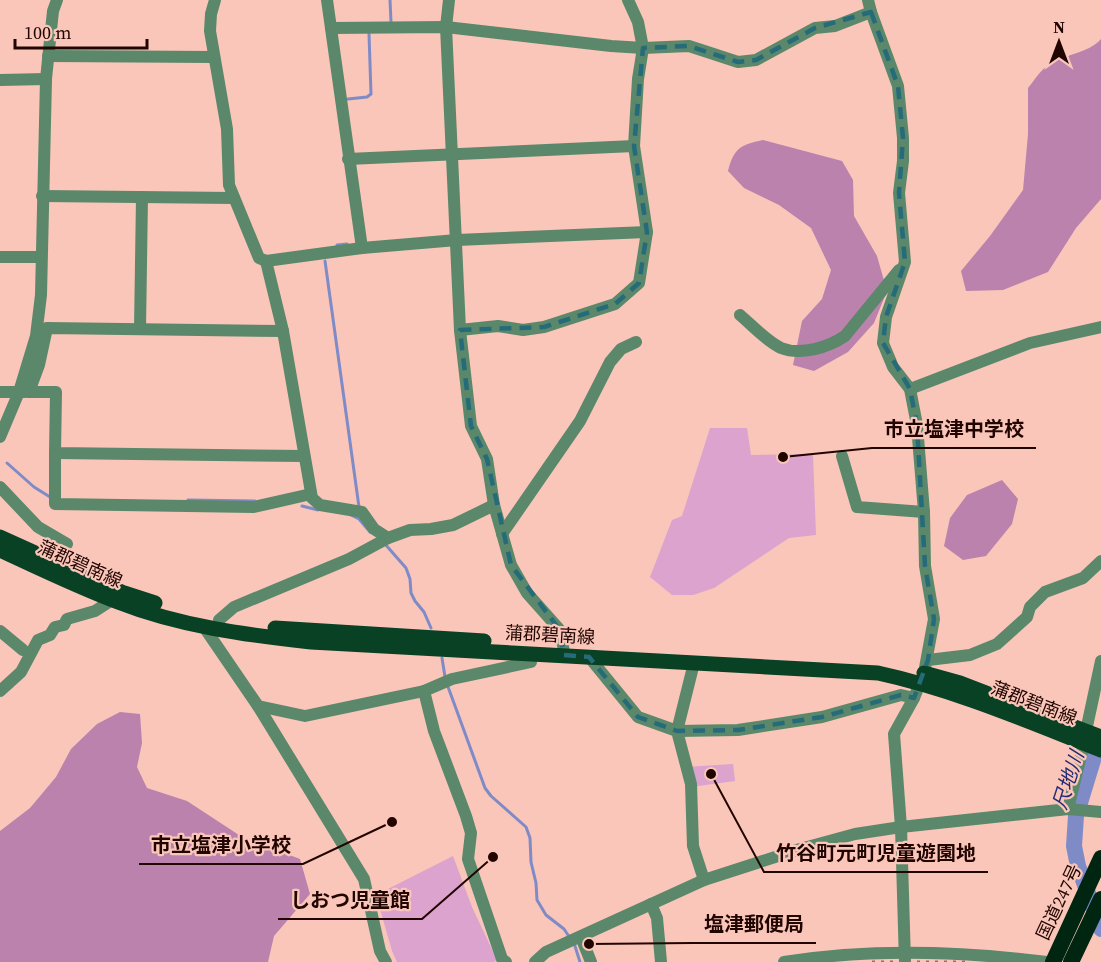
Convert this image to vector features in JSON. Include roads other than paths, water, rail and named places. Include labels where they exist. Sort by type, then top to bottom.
[{"type":"highway","name":"国道247号","points":[[1053,962],[1101,858]]},
{"type":"highway","name":"国道247号","points":[[1071,962],[1101,899]]},
{"type":"main road","name":"蒲郡碧南線","points":[[0,537],[124,593],[219,620],[288,629],[563,650],[866,662],[924,672],[960,683],[1093,742]]},
{"type":"main road","name":"蒲郡碧南線","points":[[0,550],[112,600],[204,627],[263,637],[311,642],[523,653],[563,650],[589,657],[878,673],[924,672]]},
{"type":"street","points":[[24,392],[41,295],[46,79],[53,11],[57,0]]},
{"type":"street","points":[[214,0],[210,31],[227,129],[229,184],[259,258],[266,261],[362,248],[457,240],[647,232]]},
{"type":"street","points":[[327,0],[362,248]]},
{"type":"street","points":[[449,0],[446,27],[460,330],[471,426],[486,459],[494,505],[510,565],[526,593],[559,629],[563,650]]},
{"type":"street","points":[[460,330],[498,326],[523,330],[544,327],[615,304],[639,283],[647,232],[634,146],[638,79],[643,48],[638,22],[628,0]]},
{"type":"street","points":[[331,28],[446,27],[611,46],[643,48],[689,46],[738,62],[756,60],[815,28],[835,26],[869,6],[898,86],[903,161],[899,193],[905,262],[886,317],[883,343],[893,367],[910,389],[917,425],[924,512],[925,566],[934,619],[924,672],[914,698],[894,734],[901,827],[905,957]]},
{"type":"street","points":[[48,56],[214,57]]},
{"type":"street","points":[[0,80],[46,79]]},
{"type":"street","points":[[348,159],[634,146]]},
{"type":"street","points":[[42,196],[234,198]]},
{"type":"street","points":[[140,330],[142,197]]},
{"type":"street","points":[[0,257],[41,257]]},
{"type":"street","points":[[266,261],[283,331],[312,498],[321,505],[362,512],[383,540]]},
{"type":"street","points":[[740,315],[783,349],[818,349],[845,336],[905,262]]},
{"type":"street","points":[[910,389],[1030,343],[1101,327]]},
{"type":"street","points":[[0,437],[39,364],[47,328],[283,331]]},
{"type":"street","points":[[502,534],[580,421],[610,362],[621,349],[636,342]]},
{"type":"street","points":[[0,392],[56,392],[55,504],[254,507],[311,494]]},
{"type":"street","points":[[56,453],[304,456]]},
{"type":"street","points":[[842,456],[857,507],[924,512]]},
{"type":"street","points":[[0,487],[38,527],[67,544]]},
{"type":"street","points":[[219,620],[234,607],[349,560],[383,540],[410,530],[453,525],[494,505]]},
{"type":"street","points":[[924,672],[997,644],[1027,618],[1030,607],[1045,592],[1083,578],[1101,561]]},
{"type":"street","points":[[0,691],[21,672],[38,640],[50,635],[56,627],[64,625],[67,618],[95,611],[112,600]]},
{"type":"street","points":[[204,627],[258,706],[364,879],[380,951],[386,962]]},
{"type":"street","points":[[0,631],[22,650]]},
{"type":"street","points":[[258,706],[305,716],[424,691],[446,681],[531,662],[523,653]]},
{"type":"street","points":[[589,657],[638,717],[676,731],[738,730],[822,717],[901,695],[914,698]]},
{"type":"street","points":[[1074,810],[1093,742],[1101,662]]},
{"type":"street","points":[[694,663],[676,731],[691,784],[693,846],[704,880]]},
{"type":"street","points":[[424,691],[435,731],[471,832],[468,859],[502,959],[506,962]]},
{"type":"street","points":[[535,962],[546,951],[704,880],[855,834],[901,827],[1074,810],[1101,812]]},
{"type":"street","points":[[651,904],[657,918],[661,962]]},
{"type":"street","points":[[575,939],[591,962]]},
{"type":"street","points":[[784,962],[822,956],[992,955],[1047,962]]},
{"type":"waterway","points":[[390,0],[391,22]]},
{"type":"waterway","points":[[348,99],[367,97],[371,94],[369,34]]},
{"type":"waterway","points":[[337,245],[347,244]]},
{"type":"waterway","points":[[325,261],[359,507]]},
{"type":"waterway","points":[[7,463],[34,487],[50,497]]},
{"type":"waterway","points":[[188,500],[255,501]]},
{"type":"waterway","points":[[302,506],[318,510]]},
{"type":"waterway","points":[[351,515],[359,519],[370,532]]},
{"type":"waterway","points":[[385,544],[406,568],[411,593],[424,612],[431,628]]},
{"type":"waterway","points":[[442,658],[445,677]]},
{"type":"waterway","points":[[447,684],[485,788],[526,827],[530,838],[537,900],[546,915],[564,929],[570,938]]},
{"type":"waterway","name":"尺地川","points":[[1101,748],[1094,757],[1076,816],[1074,846],[1078,866],[1101,929]]},
{"type":"waterway","points":[[574,943],[580,962]]},
{"type":"railway","points":[[872,962],[965,962]]},
{"type":"place","name":"市立塩津中学校","points":[[783,457]]},
{"type":"place","name":"竹谷町元町児童遊園地","points":[[711,774]]},
{"type":"place","name":"市立塩津小学校","points":[[392,822]]},
{"type":"place","name":"しおつ児童館","points":[[493,857]]},
{"type":"place","name":"塩津郵便局","points":[[589,944]]}]
